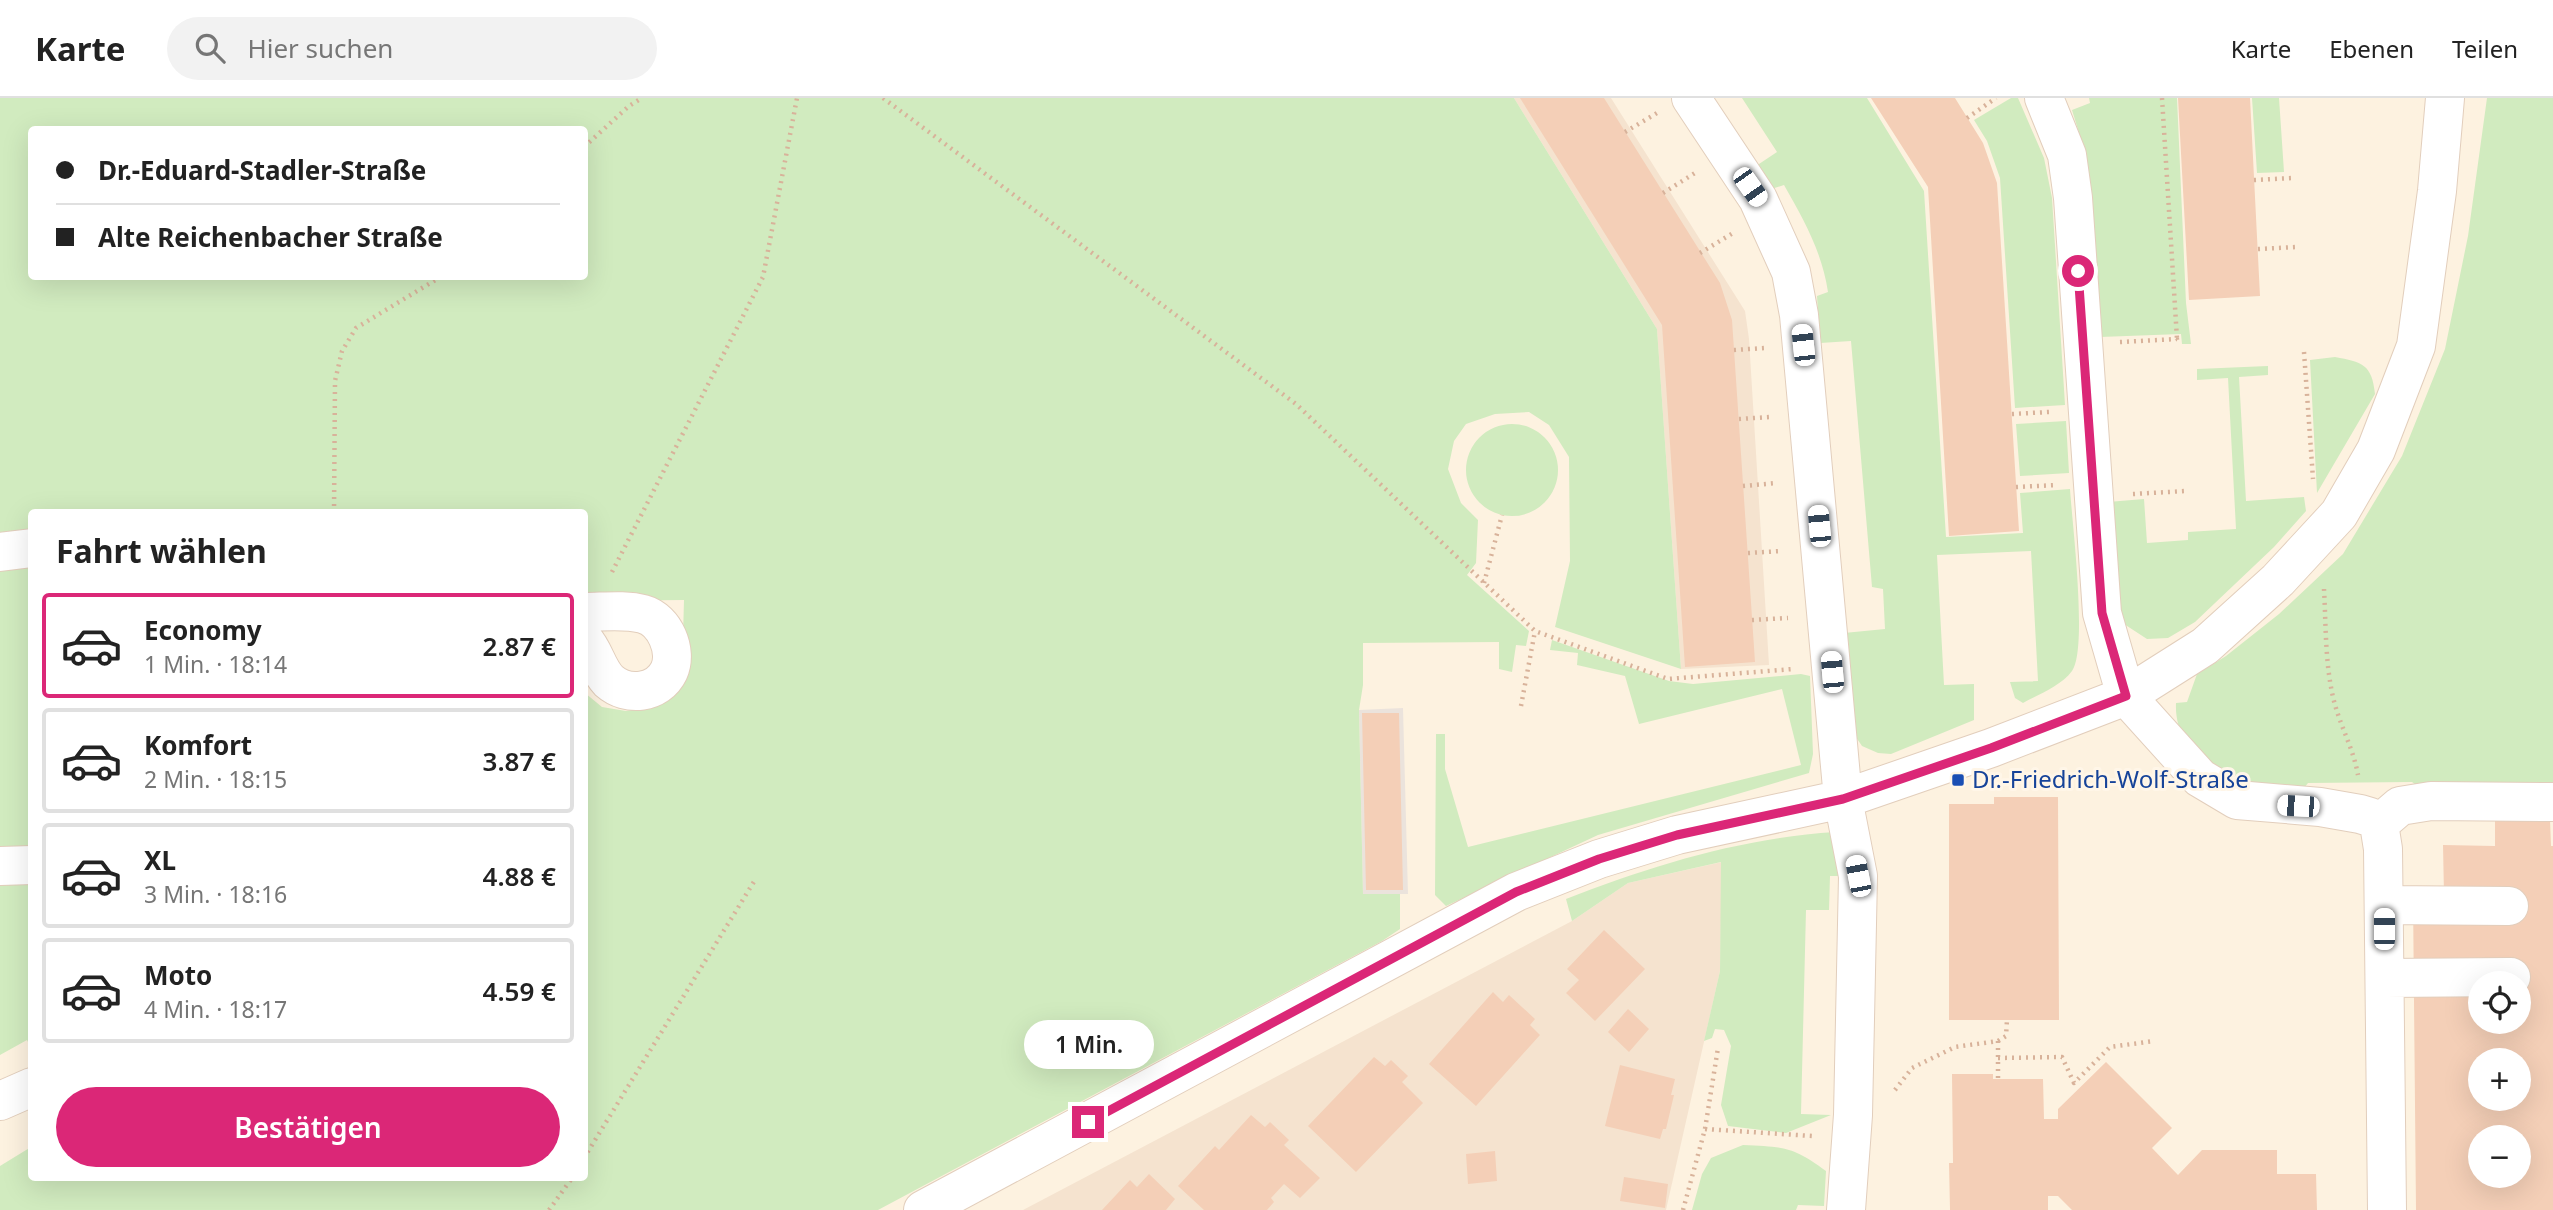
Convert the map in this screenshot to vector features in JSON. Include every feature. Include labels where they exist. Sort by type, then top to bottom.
[{"type":"street","points":[[2044,98],[2067,155],[2073,198],[2102,613],[2126,696],[2200,779],[2236,800],[2320,807],[2360,814],[2370,817],[2378,824],[2383,849],[2387,1210]]},
{"type":"street","points":[[923,1210],[1516,892],[1599,859],[1677,835],[1843,799],[2003,744],[2126,696],[2205,646],[2278,580],[2339,514],[2376,450],[2416,346],[2437,191],[2445,98]]},
{"type":"street","points":[[1675,105],[1758,200],[1791,272],[1800,315],[1843,799],[1858,876],[1852,1138],[1846,1210]]},
{"type":"street","points":[[0,552],[28,548]]},
{"type":"street","points":[[2378,824],[2400,806],[2431,801],[2553,802]]},
{"type":"street","points":[[0,866],[28,866]]},
{"type":"street","points":[[2384,905],[2509,906]]},
{"type":"street","points":[[2385,978],[2468,977]]},
{"type":"street","points":[[0,1101],[28,1089]]},
{"type":"path","points":[[588,143],[629,106],[642,98]]},
{"type":"path","points":[[588,619],[763,277],[797,98]]},
{"type":"path","points":[[883,98],[1296,404],[1535,631],[1668,679],[1797,668],[1832,672]]},
{"type":"path","points":[[1967,118],[1996,98]]},
{"type":"path","points":[[2083,344],[2178,341],[2162,98]]},
{"type":"path","points":[[1625,132],[1675,105]]},
{"type":"path","points":[[2254,180],[2293,178]]},
{"type":"path","points":[[2258,249],[2297,247]]},
{"type":"path","points":[[334,509],[335,381],[342,351],[356,328],[435,280]]},
{"type":"path","points":[[2094,496],[2186,491]]},
{"type":"path","points":[[1484,583],[1502,515]]},
{"type":"path","points":[[1521,706],[1535,631]]},
{"type":"path","points":[[588,1151],[755,880]]},
{"type":"path","points":[[1895,1090],[1912,1068],[1955,1046],[1998,1041],[2006,1036],[2007,1020]]},
{"type":"path","points":[[1998,1041],[1998,1079]]},
{"type":"path","points":[[1998,1058],[2062,1057],[2074,1083],[2110,1046],[2154,1041]]},
{"type":"path","points":[[1683,1210],[1705,1129],[1718,1048]]},
{"type":"path","points":[[1705,1129],[1852,1138]]},
{"type":"path","points":[[549,1210],[570,1181]]},
{"type":"shaded area","points":[[1514,98],[1611,98],[1745,311],[1769,665],[1681,669],[1657,329]]},
{"type":"shaded area","points":[[1403,708],[1408,894],[1363,894],[1359,710]]},
{"type":"shaded area","points":[[1722,862],[1720,971],[1666,1210],[1023,1210],[1572,921],[1628,883]]},
{"type":"green space","points":[[0,98],[1514,98],[1657,329],[1681,669],[1555,627],[1570,561],[1569,457],[1549,425],[1529,412],[1495,414],[1466,424],[1454,441],[1448,469],[1461,503],[1478,520],[1476,563],[1467,575],[1529,631],[1526,646],[1516,645],[1512,672],[1499,669],[1499,642],[1363,643],[1363,685],[1359,710],[1363,894],[1400,894],[1400,929],[878,1210],[0,1210],[0,1166],[28,1149],[28,1181],[588,1181],[588,695],[602,707],[626,711],[649,707],[682,673],[684,600],[588,601],[588,509],[28,509],[28,1042],[27,1040],[0,1055]]},
{"type":"green space","points":[[1742,98],[1867,98],[1924,191],[1946,537],[2023,533],[2020,493],[2070,489],[2079,612],[2077,658],[2072,671],[2056,685],[2023,703],[2015,698],[2010,682],[2038,681],[2031,551],[1937,555],[1944,685],[1974,684],[1974,720],[1891,754],[1878,753],[1862,746],[1849,727],[1844,633],[1885,629],[1883,589],[1872,587],[1851,341],[1820,343],[1817,296],[1828,292],[1817,250],[1784,185],[1768,190],[1753,168],[1777,152]]},
{"type":"green space","points":[[2011,98],[2018,98],[2044,158],[2052,198],[2065,405],[2015,408],[2000,178],[1987,141],[1974,120]]},
{"type":"green space","points":[[2089,98],[2177,98],[2186,303],[2191,344],[2182,344],[2181,334],[2100,337],[2080,136],[2072,110],[2090,103]]},
{"type":"green space","points":[[2252,98],[2279,98],[2284,172],[2257,173]]},
{"type":"green space","points":[[2487,98],[2553,98],[2553,790],[2423,790],[2412,782],[2308,783],[2304,788],[2250,783],[2236,778],[2209,764],[2188,745],[2177,719],[2176,703],[2187,702],[2197,674],[2226,656],[2279,614],[2343,554],[2402,456],[2445,349],[2468,236]]},
{"type":"green space","points":[[2335,357],[2364,366],[2371,376],[2375,394],[2317,493],[2310,360]]},
{"type":"green space","points":[[2268,366],[2268,375],[2239,377],[2246,501],[2304,497],[2306,511],[2274,547],[2195,622],[2168,638],[2147,639],[2124,624],[2110,594],[2108,502],[2144,499],[2147,543],[2188,540],[2188,532],[2236,529],[2228,378],[2197,380],[2197,369]]},
{"type":"green space","points":[[2066,421],[2069,473],[2020,476],[2016,424]]},
{"type":"green space","points":[[1512,424],[1530,428],[1544,438],[1554,452],[1558,470],[1554,488],[1544,502],[1530,512],[1512,516],[1494,512],[1480,502],[1470,488],[1466,470],[1470,452],[1480,438],[1494,428]]},
{"type":"green space","points":[[1552,640],[1669,681],[1693,684],[1801,674],[1810,676],[1813,754],[1809,773],[1598,835],[1446,906],[1435,895],[1436,734],[1445,734],[1445,769],[1468,847],[1801,765],[1782,689],[1639,724],[1625,676],[1577,665],[1578,653],[1550,650]]},
{"type":"green space","points":[[1835,832],[1840,876],[1830,876],[1829,910],[1806,910],[1801,1114],[1831,1115],[1786,1133],[1728,1126],[1721,1105],[1731,1046],[1724,1030],[1715,1029],[1712,1038],[1704,1041],[1720,971],[1721,862],[1628,883],[1572,921],[1566,899],[1698,855],[1766,840]]},
{"type":"green space","points":[[1743,1145],[1787,1149],[1826,1171],[1824,1206],[1798,1205],[1796,1210],[1692,1210],[1702,1174],[1711,1158]]},
{"type":"building","points":[[1520,98],[1604,98],[1720,283],[1732,320],[1755,662],[1685,667],[1662,325]]},
{"type":"building","points":[[1871,98],[1955,98],[1983,143],[1997,183],[2019,531],[1949,536],[1928,187]]},
{"type":"building","points":[[2178,98],[2250,98],[2260,296],[2189,300]]},
{"type":"building","points":[[1362,713],[1399,713],[1403,890],[1366,890]]},
{"type":"building","points":[[1994,797],[2058,797],[2059,1020],[1949,1020],[1949,804],[1994,804]]},
{"type":"building","points":[[2495,820],[2550,820],[2553,846],[2553,1210],[2416,1210],[2413,895],[2444,895],[2443,845],[2495,846]]},
{"type":"building","points":[[1604,930],[1645,969],[1595,1021],[1566,993],[1579,980],[1567,969]]},
{"type":"building","points":[[1493,992],[1503,1002],[1509,995],[1535,1019],[1530,1025],[1540,1035],[1476,1106],[1429,1064]]},
{"type":"building","points":[[1628,1009],[1649,1029],[1629,1052],[1608,1032]]},
{"type":"building","points":[[1374,1057],[1385,1066],[1391,1060],[1408,1076],[1402,1082],[1423,1103],[1356,1172],[1308,1126]]},
{"type":"building","points":[[2106,1062],[2172,1128],[2152,1148],[2178,1175],[2202,1150],[2277,1150],[2277,1174],[2316,1174],[2317,1210],[2072,1210],[2058,1196],[2048,1196],[2048,1210],[1950,1210],[1949,1163],[1953,1163],[1952,1074],[1993,1074],[1993,1079],[2043,1079],[2044,1119],[2058,1119],[2058,1109]]},
{"type":"building","points":[[1620,1065],[1675,1079],[1666,1129],[1663,1129],[1660,1139],[1605,1126]]},
{"type":"building","points":[[1251,1115],[1265,1127],[1270,1122],[1289,1140],[1284,1145],[1320,1178],[1300,1198],[1284,1184],[1271,1198],[1274,1202],[1267,1210],[1204,1210],[1178,1186],[1215,1146],[1219,1150]]},
{"type":"building","points":[[1495,1151],[1497,1181],[1468,1184],[1466,1154]]},
{"type":"building","points":[[1149,1174],[1175,1199],[1166,1210],[1102,1210],[1130,1180],[1137,1187]]},
{"type":"building","points":[[1624,1177],[1668,1184],[1665,1208],[1620,1201]]},
{"type":"place","name":"Dr.-Friedrich-Wolf-Straße","points":[[1958,780]]},
{"type":"route","points":[[1088,1122],[1516,892],[1599,859],[1677,835],[1843,799],[2038,731],[2126,696],[2102,613],[2078,271]]}]
